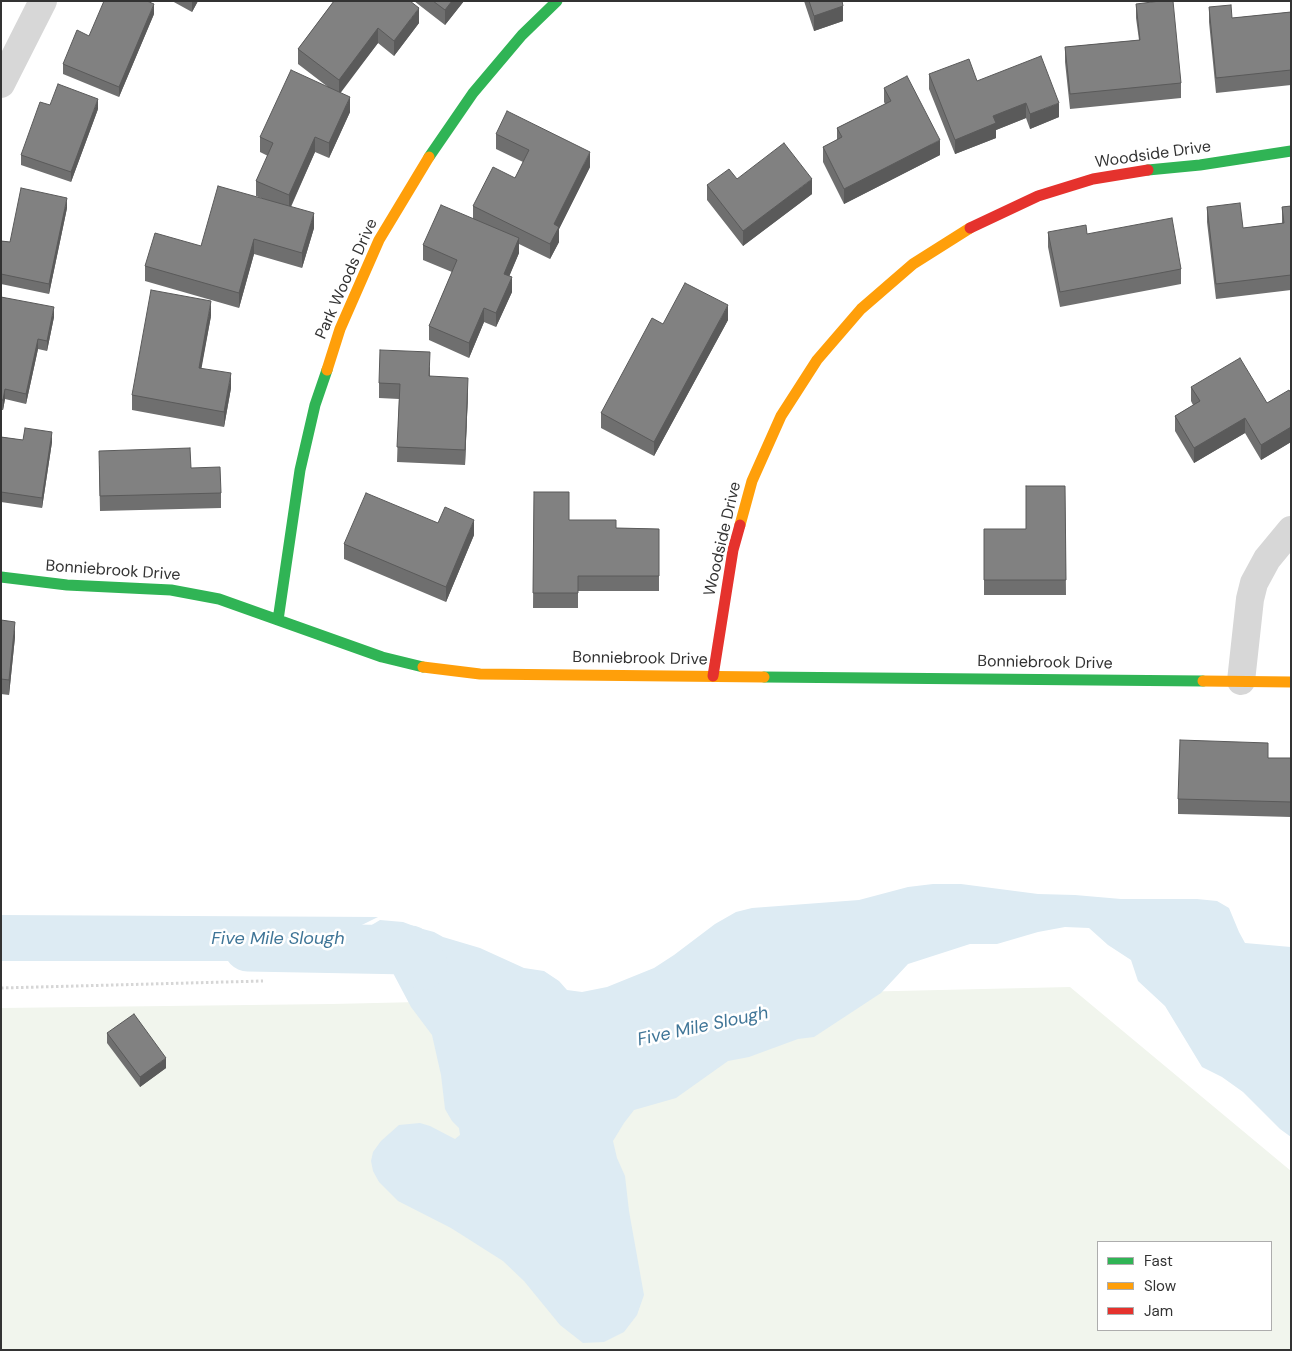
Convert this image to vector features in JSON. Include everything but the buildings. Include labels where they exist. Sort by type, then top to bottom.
[{"type":"street","points":[[1,84],[43,1]]},
{"type":"street","name":"Park Woods Drive","points":[[278,620],[300,470],[315,406],[340,329],[379,240],[432,151],[473,94],[522,35],[557,1]]},
{"type":"street","name":"Woodside Drive","points":[[713,676],[733,550],[752,481],[781,416],[817,360],[861,309],[913,264],[963,231],[1038,196],[1093,179],[1137,171],[1200,165],[1291,151]]},
{"type":"street","points":[[1241,681],[1250,599],[1254,583],[1267,559],[1291,530]]},
{"type":"street","name":"Bonniebrook Drive","points":[[1,577],[67,585],[171,590],[219,599],[382,657],[432,669],[480,674],[1291,682]]},
{"type":"path","points":[[1,988],[263,981]]},
{"type":"shaded area","points":[[1070,987],[1291,1171],[1291,1350],[1,1350],[1,1008],[332,1004]]},
{"type":"water","points":[[933,884],[961,884],[1038,894],[1121,899],[1197,899],[1217,901],[1229,908],[1245,943],[1291,947],[1291,1137],[1280,1129],[1243,1092],[1222,1077],[1202,1067],[1165,1006],[1138,981],[1131,960],[1108,945],[1089,928],[1065,927],[1038,932],[997,944],[970,944],[908,964],[881,993],[814,1037],[798,1039],[749,1057],[728,1061],[676,1098],[634,1110],[613,1141],[617,1158],[625,1176],[629,1211],[644,1295],[637,1315],[624,1332],[604,1342],[583,1343],[560,1325],[524,1281],[503,1261],[451,1228],[398,1201],[379,1182],[373,1171],[371,1161],[373,1152],[381,1141],[399,1125],[420,1123],[455,1139],[460,1135],[459,1128],[445,1109],[441,1075],[432,1035],[411,1007],[393,973],[379,960],[366,954],[358,942],[360,932],[380,920],[403,922],[480,948],[524,968],[544,971],[559,981],[567,990],[582,992],[607,987],[654,968],[715,924],[736,912],[752,908],[859,900],[908,887]]},
{"type":"water","name":"Five Mile Slough","points":[[1,915],[378,917],[289,961],[1,961]]},
{"type":"waterway","name":"Five Mile Slough","points":[[248,947],[410,950],[423,965]]},
{"type":"traffic: fast","points":[[429,157],[473,93],[522,35],[557,1]]},
{"type":"traffic: fast","points":[[1148,170],[1200,165],[1291,151]]},
{"type":"traffic: fast","points":[[278,620],[300,470],[315,405],[327,370]]},
{"type":"traffic: fast","points":[[1,577],[67,585],[171,590],[219,599],[382,657],[423,667]]},
{"type":"traffic: fast","points":[[764,677],[1203,681]]},
{"type":"traffic: slow","points":[[327,370],[340,329],[379,240],[429,157]]},
{"type":"traffic: slow","points":[[740,525],[752,481],[781,416],[817,360],[861,309],[913,264],[970,228]]},
{"type":"traffic: slow","points":[[423,667],[480,674],[764,677]]},
{"type":"traffic: slow","points":[[1203,681],[1291,682]]},
{"type":"traffic: jam","points":[[970,228],[1038,196],[1093,179],[1148,170]]},
{"type":"traffic: jam","points":[[713,676],[733,550],[740,525]]}]
